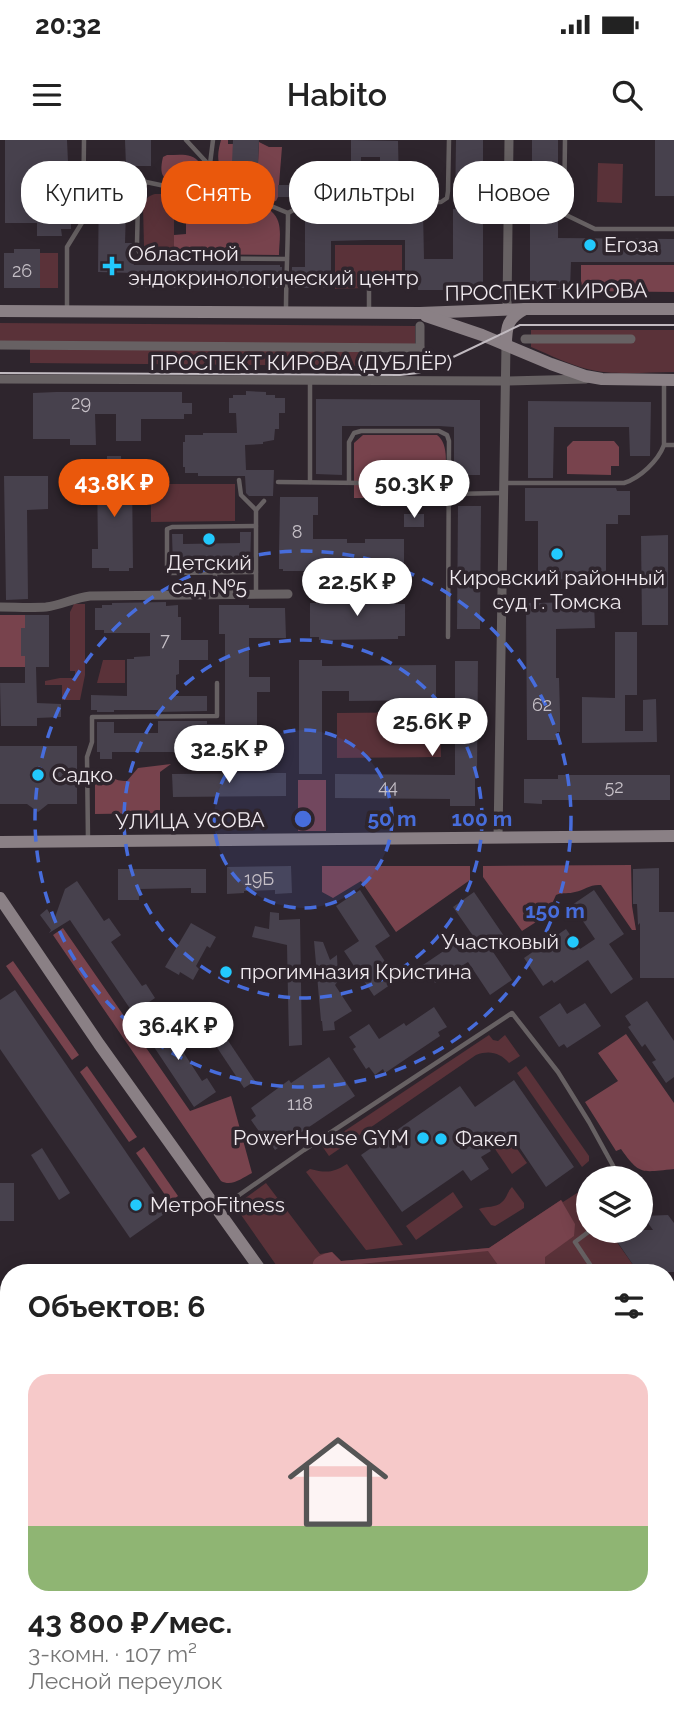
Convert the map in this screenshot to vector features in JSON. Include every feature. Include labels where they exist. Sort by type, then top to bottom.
[{"type":"main road","name":"ПРОСПЕКТ КИРОВА","points":[[419,320],[508,309],[674,309]]},
{"type":"main road","points":[[506,345],[510,321],[514,315],[525,309]]},
{"type":"main road","name":"ПРОСПЕКТ КИРОВА","points":[[0,311],[370,313],[419,320],[506,345],[585,376],[602,379],[669,380]]},
{"type":"main road","name":"УЛИЦА УСОВА","points":[[0,842],[674,836]]},
{"type":"main road","points":[[0,898],[107,1055],[256,1264]]},
{"type":"street","points":[[509,140],[509,161]]},
{"type":"street","points":[[508,224],[508,309]]},
{"type":"street","points":[[419,320],[423,359]]},
{"type":"street","points":[[525,339],[631,339]]},
{"type":"street","points":[[0,345],[420,348]]},
{"type":"street","points":[[498,837],[506,345]]},
{"type":"street","name":"ПРОСПЕКТ КИРОВА (ДУБЛЁР)","points":[[0,379],[602,379]]},
{"type":"street","points":[[0,607],[45,607],[77,597],[90,596],[288,594]]},
{"type":"lane","points":[[84,140],[84,161]]},
{"type":"lane","points":[[186,140],[205,161]]},
{"type":"lane","points":[[210,161],[213,140]]},
{"type":"lane","points":[[288,213],[309,204],[441,202],[447,198],[449,191],[449,140]]},
{"type":"lane","points":[[565,140],[565,161]]},
{"type":"lane","points":[[275,208],[288,213]]},
{"type":"lane","points":[[286,313],[288,213]]},
{"type":"lane","points":[[574,219],[594,229],[674,229]]},
{"type":"lane","points":[[67,311],[67,247],[81,224]]},
{"type":"lane","points":[[137,224],[139,251],[153,258],[287,259]]},
{"type":"lane","points":[[369,280],[370,313]]},
{"type":"lane","points":[[310,380],[310,482]]},
{"type":"lane","points":[[449,494],[633,480],[656,460],[664,445],[669,380]]},
{"type":"lane","points":[[349,482],[349,442],[354,433],[442,431],[447,435],[448,637]]},
{"type":"lane","points":[[664,445],[674,444]]},
{"type":"lane","points":[[239,481],[241,495],[256,510]]},
{"type":"lane","points":[[278,482],[363,482]]},
{"type":"lane","points":[[256,595],[256,510],[264,501]]},
{"type":"lane","points":[[256,526],[167,529],[169,572],[256,572]]},
{"type":"lane","points":[[215,573],[215,595]]},
{"type":"lane","points":[[88,841],[87,757],[92,742],[92,717],[217,716],[217,683]]},
{"type":"lane","points":[[218,1209],[512,1013],[558,1072],[613,1166]]},
{"type":"lane","points":[[576,1241],[590,1264]]},
{"type":"shaded area","points":[[221,140],[228,140],[228,144],[233,144],[233,161],[218,161]]},
{"type":"shaded area","points":[[259,142],[269,147],[282,147],[276,201],[275,161],[258,161]]},
{"type":"shaded area","points":[[185,155],[198,161],[162,161],[163,157]]},
{"type":"shaded area","points":[[598,163],[623,164],[622,203],[597,202]]},
{"type":"shaded area","points":[[161,194],[161,224],[174,224],[174,254],[153,253],[144,246],[143,224],[147,224],[147,198]]},
{"type":"shaded area","points":[[275,215],[279,226],[279,255],[174,254],[174,235],[186,234],[186,224],[275,224]]},
{"type":"shaded area","points":[[335,245],[402,245],[402,280],[365,280],[364,288],[335,289]]},
{"type":"shaded area","points":[[40,253],[58,253],[58,288],[40,288]]},
{"type":"shaded area","points":[[581,265],[674,265],[674,292],[581,291]]},
{"type":"shaded area","points":[[0,323],[415,326],[415,348],[378,348],[378,366],[30,363],[30,346],[0,345]]},
{"type":"shaded area","points":[[531,330],[674,330],[674,372],[619,373],[580,367],[531,347]]},
{"type":"shaded area","points":[[363,435],[437,435],[444,445],[446,457],[445,483],[442,489],[406,498],[354,498],[354,443]]},
{"type":"shaded area","points":[[573,441],[614,441],[619,447],[619,466],[611,466],[611,475],[567,474],[567,447]]},
{"type":"shaded area","points":[[151,484],[235,484],[235,521],[151,522]]},
{"type":"shaded area","points":[[74,604],[85,604],[85,675],[80,700],[62,700],[62,685],[45,685],[45,681],[75,678],[75,671],[70,671],[70,612]]},
{"type":"shaded area","points":[[0,615],[25,615],[25,628],[21,628],[21,656],[25,656],[25,667],[0,667]]},
{"type":"shaded area","points":[[103,660],[125,660],[125,683],[97,683]]},
{"type":"shaded area","points":[[440,712],[441,757],[337,758],[337,713]]},
{"type":"shaded area","points":[[171,764],[160,772],[160,813],[95,814],[96,770],[104,769],[116,779],[127,781],[138,768]]},
{"type":"shaded area","points":[[298,780],[326,780],[326,831],[298,831]]},
{"type":"shaded area","points":[[631,865],[632,906],[636,930],[632,930],[601,885],[597,885],[556,895],[547,915],[522,931],[483,877],[483,866]]},
{"type":"shaded area","points":[[322,866],[470,866],[470,880],[396,932],[361,881],[333,898],[322,892]]},
{"type":"shaded area","points":[[63,928],[190,1111],[231,1096],[252,1173],[233,1182],[221,1181],[53,935]]},
{"type":"shaded area","points":[[13,961],[79,1055],[72,1060],[6,966]]},
{"type":"shaded area","points":[[626,1034],[674,1103],[674,1169],[653,1171],[653,1166],[636,1166],[621,1149],[616,1151],[585,1102],[618,1081],[598,1053]]},
{"type":"shaded area","points":[[489,1035],[498,1041],[505,1035],[520,1056],[509,1063],[494,1053],[476,1055],[329,1156],[322,1146]]},
{"type":"shaded area","points":[[87,1066],[137,1137],[129,1142],[80,1072]]},
{"type":"shaded area","points":[[526,1066],[589,1156],[589,1161],[583,1166],[581,1166],[517,1073]]},
{"type":"shaded area","points":[[508,1136],[527,1163],[512,1174],[493,1146]]},
{"type":"shaded area","points":[[144,1147],[178,1196],[170,1202],[136,1153]]},
{"type":"shaded area","points":[[347,1164],[403,1245],[366,1250],[306,1172],[310,1169],[333,1171]]},
{"type":"shaded area","points":[[266,1183],[320,1254],[332,1252],[341,1261],[489,1248],[561,1200],[563,1202],[576,1194],[576,1243],[618,1243],[632,1264],[275,1264],[239,1212],[240,1202]]},
{"type":"shaded area","points":[[512,1187],[524,1203],[524,1208],[495,1226],[491,1225],[479,1209],[500,1204]]},
{"type":"shaded area","points":[[453,1192],[463,1207],[416,1240],[406,1226]]},
{"type":"shaded area","points":[[561,1200],[575,1224],[574,1236],[545,1257],[545,1264],[497,1264],[488,1251],[361,1264],[313,1264],[316,1258],[332,1252],[341,1261],[489,1248]]},
{"type":"building","points":[[5,140],[67,140],[68,161],[21,161],[21,223],[5,223]]},
{"type":"building","points":[[125,140],[151,140],[151,166],[147,166],[147,161],[126,161]]},
{"type":"building","points":[[233,140],[259,140],[258,161],[232,161]]},
{"type":"building","points":[[351,140],[398,141],[398,161],[361,157],[361,161],[351,161]]},
{"type":"building","points":[[456,140],[483,140],[483,161],[456,161]]},
{"type":"building","points":[[532,140],[558,140],[558,161],[532,161]]},
{"type":"building","points":[[655,140],[674,140],[674,196],[655,196]]},
{"type":"building","points":[[278,185],[289,185],[289,197],[278,197]]},
{"type":"building","points":[[37,224],[71,224],[71,229],[61,229],[62,236],[37,236]]},
{"type":"building","points":[[99,224],[126,224],[125,243],[132,243],[134,265],[282,267],[281,288],[134,288],[134,273],[98,272]]},
{"type":"building","points":[[305,224],[423,224],[424,259],[453,259],[453,224],[483,224],[483,287],[471,287],[471,290],[418,290],[418,287],[405,287],[405,240],[368,240],[331,241],[331,288],[291,288],[292,267],[305,267]]},
{"type":"building","points":[[530,224],[558,224],[558,238],[674,239],[674,262],[571,262],[570,289],[530,289]]},
{"type":"building","points":[[14,249],[40,249],[40,288],[4,288],[4,253],[14,253]]},
{"type":"building","points":[[246,391],[266,392],[266,395],[275,395],[275,398],[285,398],[285,413],[279,413],[279,429],[275,429],[274,440],[245,445],[246,470],[274,470],[273,496],[249,496],[246,493],[245,476],[198,476],[198,473],[185,473],[183,467],[185,435],[237,433],[236,413],[229,413],[229,398],[233,398],[233,395],[246,395]]},
{"type":"building","points":[[182,392],[182,403],[192,403],[192,414],[184,414],[184,419],[141,419],[141,441],[116,441],[116,414],[95,414],[96,445],[70,445],[70,439],[33,439],[33,393]]},
{"type":"building","points":[[316,399],[480,400],[480,475],[454,475],[454,427],[439,426],[342,426],[342,475],[316,474]]},
{"type":"building","points":[[528,401],[651,402],[650,456],[630,456],[629,427],[554,427],[553,478],[528,478]]},
{"type":"building","points":[[107,456],[121,456],[122,475],[132,475],[133,568],[129,568],[129,571],[92,568],[92,549],[98,549],[97,475],[107,475]]},
{"type":"building","points":[[4,476],[48,476],[48,509],[27,510],[28,599],[6,600]]},
{"type":"building","points":[[525,488],[616,488],[617,491],[630,491],[630,515],[618,515],[618,524],[606,524],[606,580],[538,579],[538,521],[525,521]]},
{"type":"building","points":[[280,497],[318,497],[318,515],[313,515],[313,539],[347,539],[347,543],[365,543],[365,539],[404,539],[404,571],[279,569]]},
{"type":"building","points":[[458,506],[481,506],[480,629],[457,629]]},
{"type":"building","points":[[404,514],[424,514],[424,527],[404,527]]},
{"type":"building","points":[[240,532],[251,532],[250,567],[173,568],[172,534],[183,534],[183,544],[240,543]]},
{"type":"building","points":[[668,535],[668,625],[642,625],[641,536]]},
{"type":"building","points":[[396,596],[396,604],[405,604],[405,636],[398,636],[398,639],[319,640],[319,637],[310,637],[310,603],[319,603],[319,597]]},
{"type":"building","points":[[166,602],[166,606],[178,605],[181,640],[208,640],[208,660],[179,660],[179,674],[176,675],[176,696],[207,696],[207,711],[91,710],[91,695],[127,696],[127,659],[150,656],[150,633],[104,633],[104,630],[95,630],[95,608],[112,603]]},
{"type":"building","points":[[594,602],[595,628],[556,629],[556,678],[559,678],[560,713],[557,740],[527,740],[526,603]]},
{"type":"building","points":[[219,605],[285,608],[286,638],[249,638],[249,677],[270,677],[270,692],[257,692],[257,755],[246,755],[246,740],[182,740],[182,752],[112,752],[112,759],[100,759],[100,752],[97,752],[97,722],[114,722],[114,733],[158,733],[158,721],[207,721],[207,724],[225,724],[225,634],[219,634]]},
{"type":"building","points":[[25,615],[49,615],[49,667],[36,667],[37,703],[61,704],[61,717],[37,718],[37,726],[1,726],[0,683],[25,683],[21,628],[25,628]]},
{"type":"building","points":[[615,632],[637,632],[637,695],[625,695],[625,731],[643,731],[643,700],[656,699],[657,742],[582,743],[582,697],[615,698]]},
{"type":"building","points":[[299,660],[322,660],[322,666],[436,665],[436,700],[349,701],[349,691],[322,691],[322,774],[299,774]]},
{"type":"building","points":[[455,661],[478,661],[475,806],[450,806],[450,799],[335,798],[335,774],[455,775]]},
{"type":"building","name":"Садко","points":[[0,746],[77,746],[77,804],[48,804],[38,812],[27,804],[0,804]]},
{"type":"building","points":[[286,773],[286,796],[173,797],[172,774]]},
{"type":"building","points":[[558,775],[670,775],[670,800],[542,800],[542,804],[524,803],[524,779],[558,779]]},
{"type":"building","points":[[291,866],[292,893],[275,894],[275,890],[227,894],[227,867]]},
{"type":"building","points":[[659,868],[659,912],[674,912],[674,978],[640,978],[640,923],[638,925],[637,904],[633,904],[633,869]]},
{"type":"building","points":[[118,869],[206,869],[206,893],[191,893],[191,888],[139,889],[139,900],[118,900]]},
{"type":"building","points":[[77,881],[104,921],[109,918],[121,935],[111,942],[142,986],[146,984],[155,998],[133,1013],[70,920],[49,933],[51,930],[40,915],[47,909],[54,920],[65,889]]},
{"type":"building","points":[[360,890],[390,936],[375,946],[397,980],[374,996],[344,951],[359,941],[336,906]]},
{"type":"building","points":[[594,890],[624,934],[609,944],[633,979],[611,994],[588,960],[554,983],[552,980],[543,986],[524,958],[566,929],[580,949],[595,939],[572,905]]},
{"type":"building","points":[[474,892],[504,936],[489,946],[512,980],[490,995],[468,962],[435,983],[423,965],[454,944],[459,952],[476,940],[453,907]]},
{"type":"building","points":[[270,912],[279,913],[279,920],[300,919],[302,1045],[289,1046],[287,945],[252,937],[255,926],[269,929]]},
{"type":"building","points":[[191,923],[216,937],[210,948],[207,946],[196,966],[199,969],[193,980],[165,967]]},
{"type":"building","points":[[314,941],[323,942],[330,960],[337,955],[338,981],[335,985],[352,1011],[334,1022],[335,1030],[323,1031]]},
{"type":"building","points":[[15,990],[167,1212],[130,1238],[0,1049],[0,1000]]},
{"type":"building","points":[[647,1001],[674,1041],[674,1077],[666,1083],[652,1062],[656,1060],[645,1044],[642,1047],[628,1027],[631,1025],[625,1016]]},
{"type":"building","points":[[560,1003],[567,1014],[585,1003],[601,1026],[567,1048],[564,1044],[559,1047],[539,1017]]},
{"type":"building","points":[[434,1007],[447,1027],[438,1032],[440,1036],[385,1073],[383,1069],[375,1075],[369,1067],[366,1069],[349,1037],[369,1024],[379,1039],[404,1023],[406,1026]]},
{"type":"building","points":[[164,1015],[172,1028],[169,1030],[202,1081],[207,1078],[216,1092],[194,1107],[142,1029]]},
{"type":"building","points":[[213,1018],[255,1081],[244,1088],[202,1025]]},
{"type":"building","points":[[329,1057],[355,1096],[275,1150],[251,1120],[256,1116],[251,1108],[289,1080],[291,1083]]},
{"type":"building","name":"Факел","points":[[514,1080],[574,1167],[546,1187],[509,1132],[488,1147],[491,1151],[481,1157],[489,1169],[471,1181],[463,1170],[402,1212],[361,1155],[460,1086],[475,1107]]},
{"type":"building","points":[[42,1148],[70,1193],[59,1200],[31,1155]]},
{"type":"building","points":[[0,1183],[14,1183],[14,1221],[0,1221]]},
{"type":"building","points":[[668,1215],[674,1223],[674,1264],[633,1264],[618,1243],[653,1243],[653,1216]]},
{"type":"tram line","points":[[0,373],[400,375],[426,370],[520,325],[674,325]]},
{"type":"place","name":"Егоза","points":[[590,245]]},
{"type":"place","name":"Областной эндокринологический центр","points":[[112,266]]},
{"type":"place","name":"Детский сад №5","points":[[209,539]]},
{"type":"place","name":"Кировский районный суд г. Томска","points":[[557,554]]},
{"type":"place","name":"Садко","points":[[38,775]]},
{"type":"place","name":"Участковый","points":[[573,942]]},
{"type":"place","name":"прогимназия Кристина","points":[[226,972]]},
{"type":"place","name":"PowerHouse GYM","points":[[423,1138]]},
{"type":"place","name":"Факел","points":[[441,1139]]},
{"type":"place","name":"МетроFitness","points":[[136,1205]]}]
